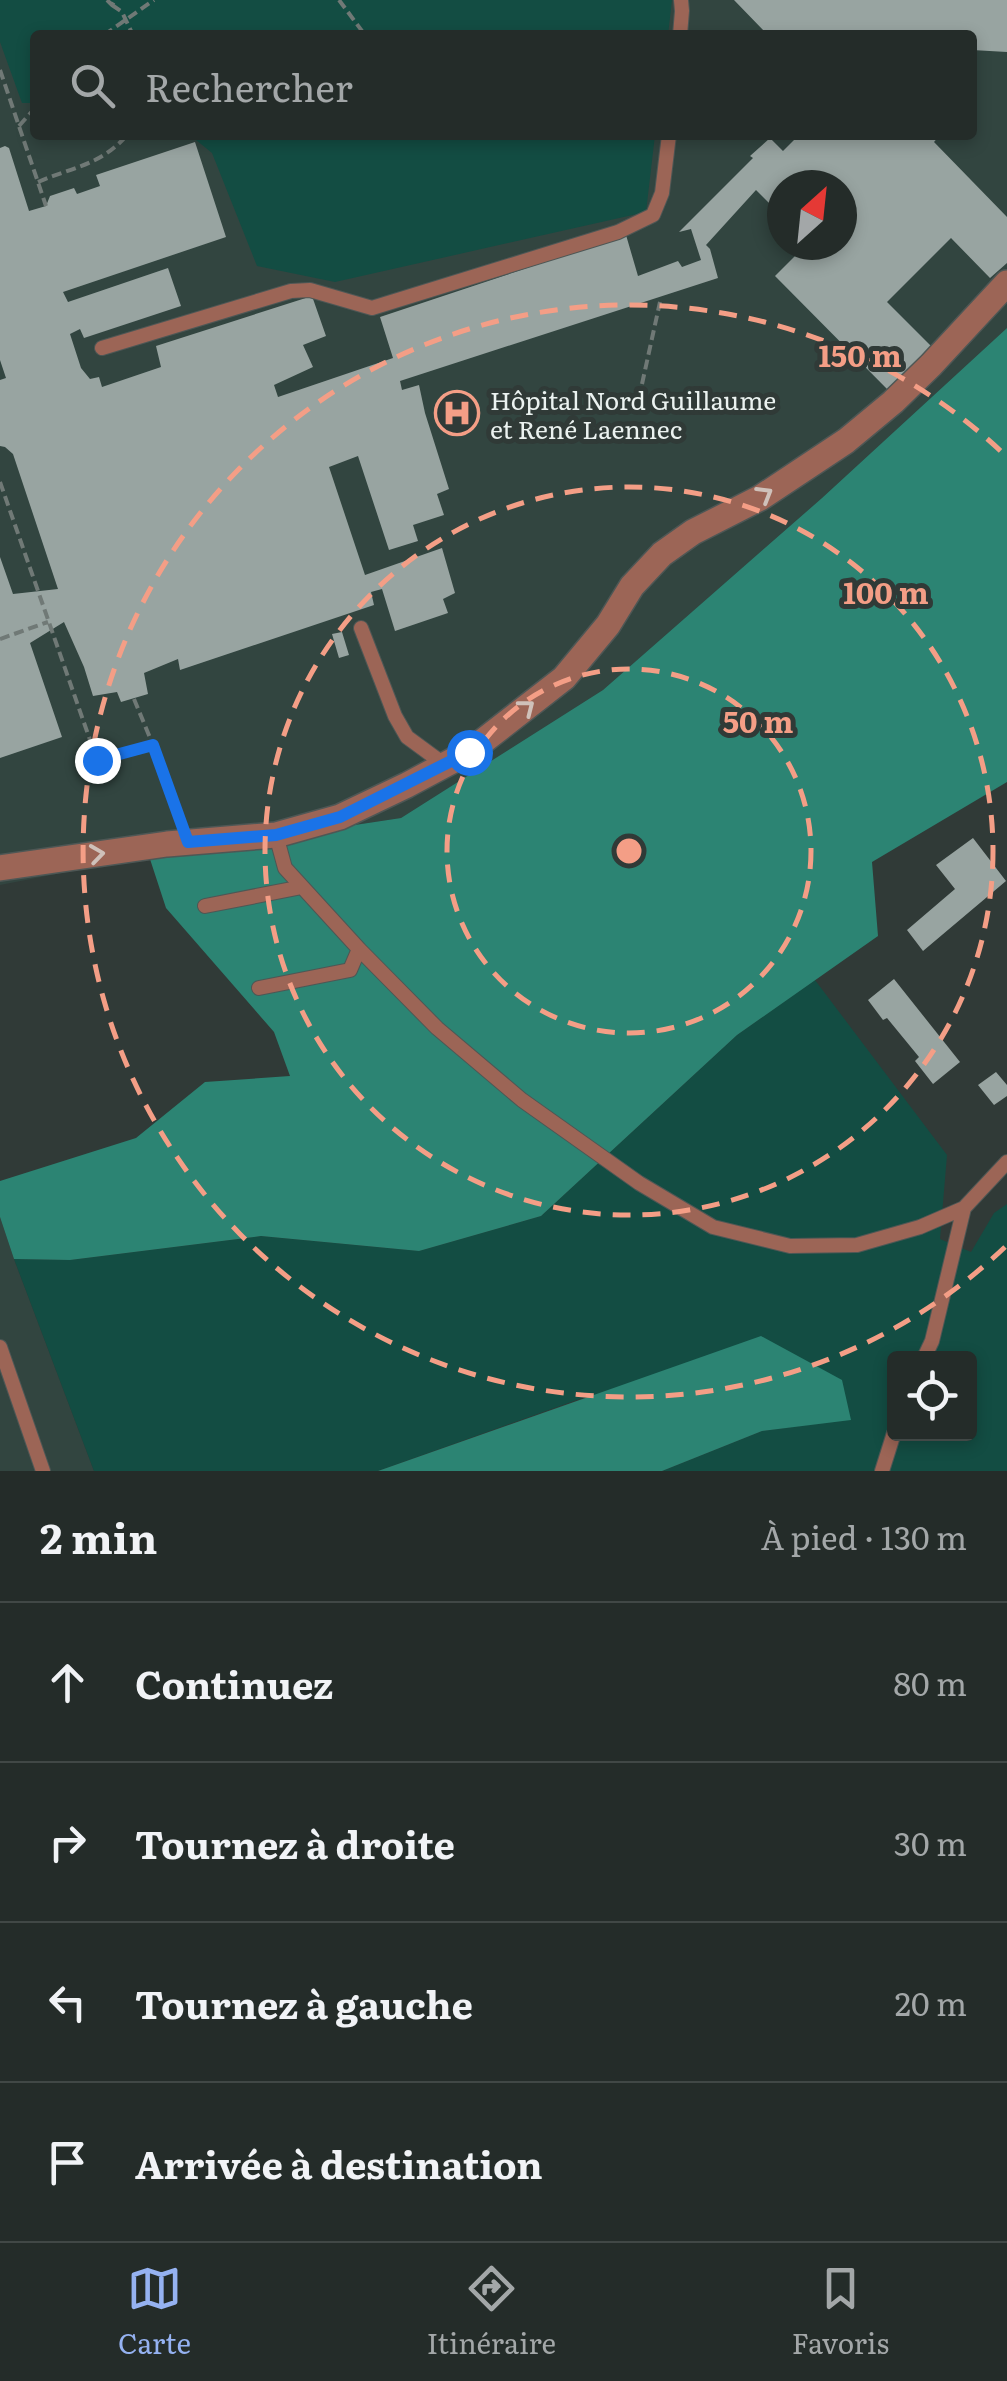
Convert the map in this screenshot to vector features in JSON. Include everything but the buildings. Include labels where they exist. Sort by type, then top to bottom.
[{"type":"street","points":[[0,868],[188,842],[276,835],[340,817],[469,752],[564,678],[608,625],[632,586],[662,554],[693,532],[760,498],[846,441],[918,377],[1007,282]]},
{"type":"lane","points":[[680,0],[680,30]]},
{"type":"lane","points":[[102,348],[291,291],[310,290],[372,308],[618,232],[652,215],[662,193],[668,140]]},
{"type":"lane","points":[[361,628],[394,716],[407,737],[445,765]]},
{"type":"lane","points":[[276,835],[286,868],[437,1028],[522,1100],[639,1183],[713,1226],[790,1246],[856,1245],[920,1227],[964,1208],[1007,1162]]},
{"type":"lane","points":[[205,906],[302,887]]},
{"type":"lane","points":[[259,988],[350,970],[359,949]]},
{"type":"lane","points":[[927,1351],[964,1208]]},
{"type":"lane","points":[[0,1347],[42,1471]]},
{"type":"lane","points":[[882,1471],[891,1441]]},
{"type":"path","points":[[110,30],[154,0]]},
{"type":"path","points":[[339,0],[361,30]]},
{"type":"path","points":[[111,2],[122,12],[131,30]]},
{"type":"path","points":[[0,70],[46,206]]},
{"type":"path","points":[[19,126],[30,114]]},
{"type":"path","points":[[38,182],[91,164],[112,152],[123,140]]},
{"type":"path","points":[[642,384],[660,302]]},
{"type":"path","points":[[0,482],[97,760],[153,745]]},
{"type":"path","points":[[0,639],[48,622]]},
{"type":"path","points":[[134,699],[188,842]]},
{"type":"shaded area","name":"Hôpital Nord Guillaume et René Laennec","points":[[0,0],[1007,0],[1007,328],[822,498],[603,690],[401,818],[149,856],[0,885]]},
{"type":"shaded area","points":[[0,1217],[14,1259],[94,1471],[0,1471]]},
{"type":"green space","points":[[0,0],[672,0],[669,30],[30,30],[30,103],[22,103],[0,42]]},
{"type":"green space","points":[[196,140],[654,140],[646,212],[335,282],[257,266],[212,153]]},
{"type":"green space","points":[[1007,328],[1007,782],[872,862],[878,936],[737,1035],[541,1216],[419,1251],[261,1236],[70,1260],[14,1259],[0,1217],[0,1181],[136,1138],[205,1082],[290,1076],[274,1032],[166,908],[149,856],[401,818],[603,690],[822,498]]},
{"type":"green space","points":[[815,980],[947,1155],[940,1239],[971,1252],[994,1213],[1007,1204],[1007,1471],[662,1471],[762,1431],[851,1419],[588,1396],[378,1471],[94,1471],[14,1259],[70,1260],[261,1236],[419,1251],[541,1216],[737,1035]]},
{"type":"green space","points":[[761,1336],[842,1380],[851,1420],[762,1431],[662,1471],[378,1471]]},
{"type":"place","name":"Hôpital Nord Guillaume et René Laennec","points":[[457,413]]},
{"type":"route","points":[[97,760],[153,745],[188,842],[276,835],[340,817],[469,752]]}]
